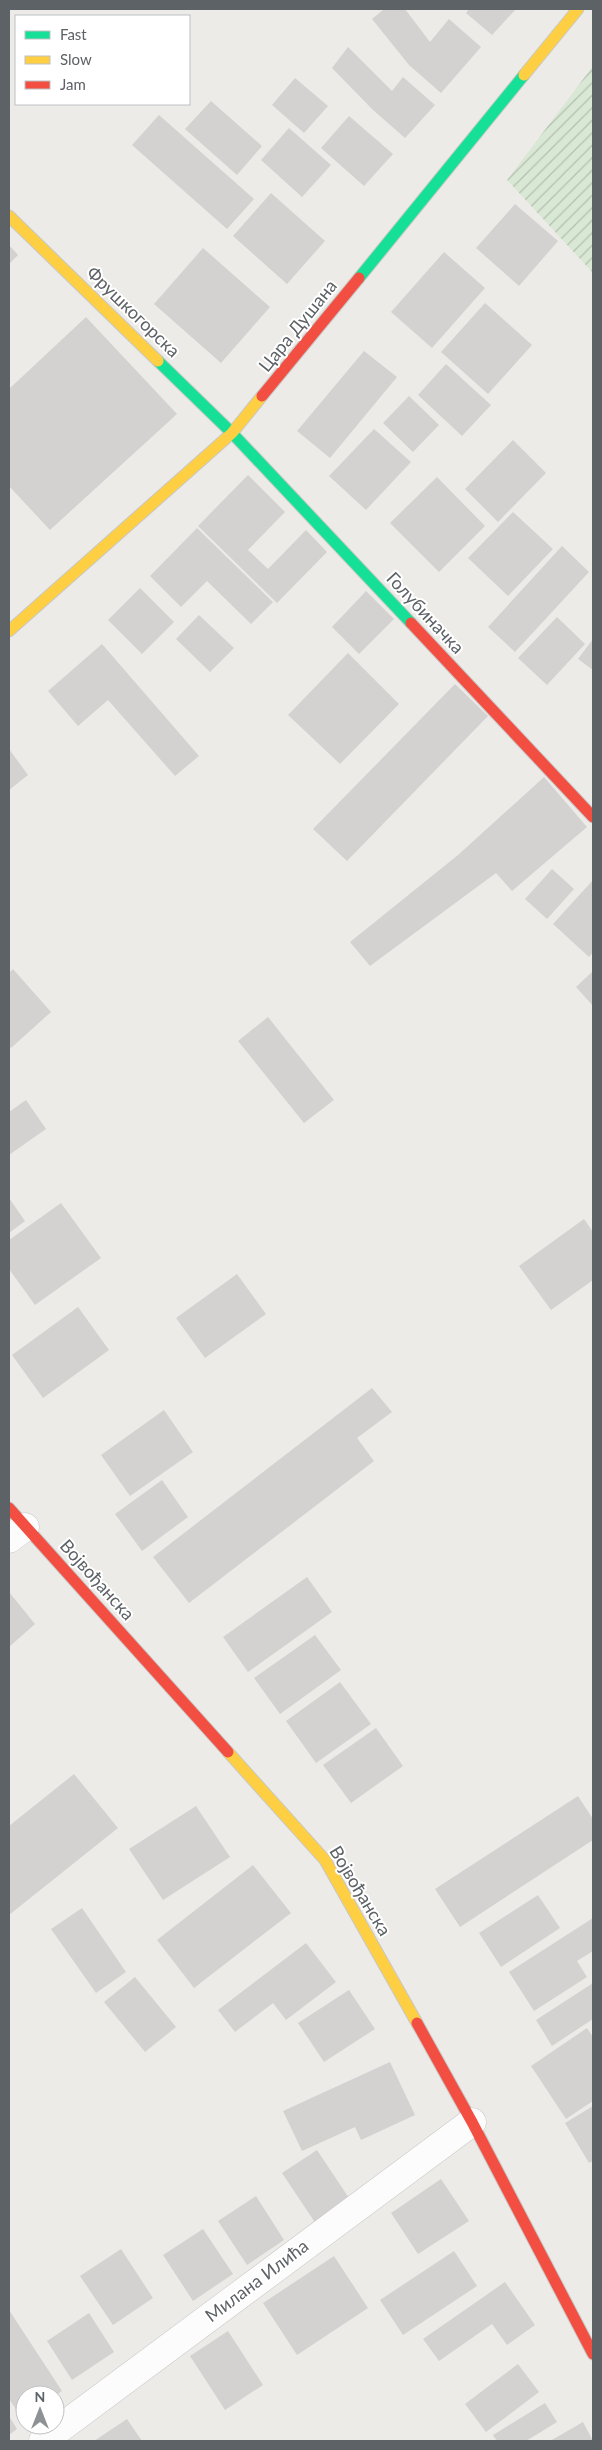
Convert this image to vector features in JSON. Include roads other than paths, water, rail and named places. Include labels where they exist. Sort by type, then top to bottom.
[{"type":"street","name":"Цара Душана","points":[[9,631],[232,433],[578,9]]},
{"type":"street","name":"Фрушкогорска","points":[[9,216],[232,433]]},
{"type":"street","name":"Голубиначка","points":[[232,433],[593,817]]},
{"type":"street","name":"Војвођанска","points":[[14,1525],[325,1860],[472,2122],[593,2354]]},
{"type":"street","name":"Милана Илића","points":[[42,2441],[472,2122]]}]
